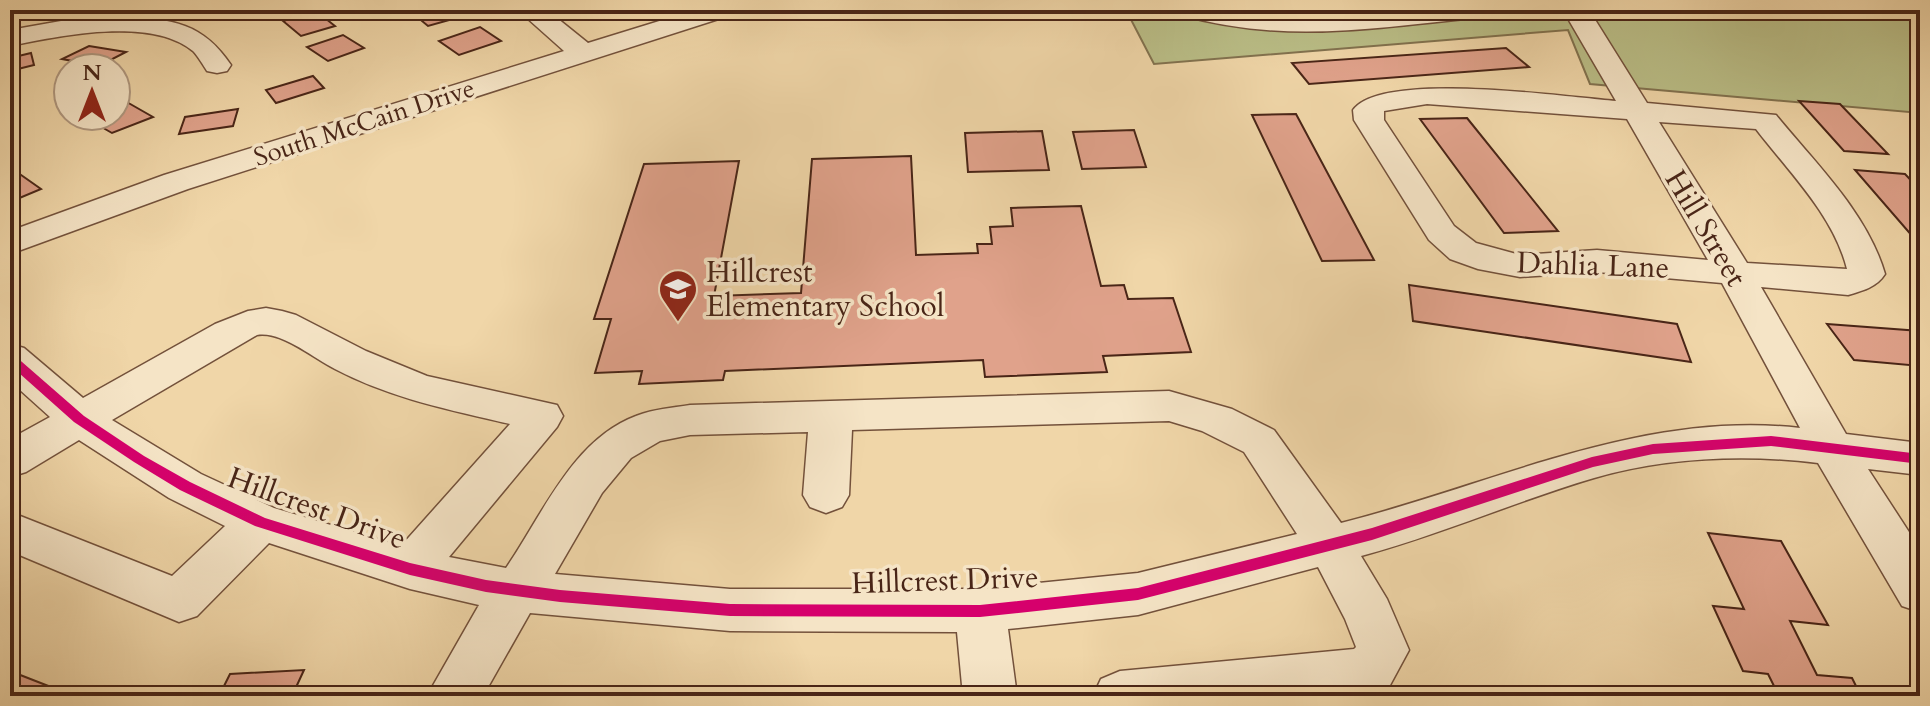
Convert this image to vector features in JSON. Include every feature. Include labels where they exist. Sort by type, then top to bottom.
[{"type":"street","points":[[531,10],[583,53]]},
{"type":"street","name":"South McCain Drive","points":[[10,243],[176,182],[722,10]]},
{"type":"street","points":[[1190,10],[1214,18],[1269,25],[1476,10]]},
{"type":"street","name":"Hill Street","points":[[1573,11],[1734,272],[1832,448],[1920,591]]},
{"type":"street","points":[[10,38],[108,25],[159,28],[203,42],[213,53],[217,65]]},
{"type":"street","name":"Dahlia Lane","points":[[1633,109],[1441,95],[1400,98],[1375,104],[1368,110],[1369,120],[1428,217],[1441,233],[1463,251],[1491,261],[1520,266],[1597,261],[1734,272]]},
{"type":"street","points":[[1633,109],[1765,121],[1847,228],[1865,259],[1867,274],[1848,283],[1734,272]]},
{"type":"street","points":[[10,460],[229,333],[248,324],[266,321],[282,324],[352,361],[418,388],[542,416],[410,569]]},
{"type":"street","name":"Hillcrest Drive","points":[[10,358],[79,419],[185,486],[260,522],[410,569],[517,590],[730,610],[980,611],[1138,594],[1372,534],[1592,462],[1653,449],[1771,441],[1920,459]]},
{"type":"street","points":[[454,696],[586,481],[615,447],[649,427],[690,420],[1169,406],[1217,420],[1259,441],[1330,545],[1369,614],[1383,650],[1370,670],[1330,678],[1120,696]]},
{"type":"street","points":[[826,495],[831,416]]},
{"type":"street","points":[[10,531],[179,601],[260,522]]},
{"type":"street","points":[[980,611],[990,696]]},
{"type":"green space","points":[[1126,10],[1920,10],[1920,113],[1590,84],[1568,30],[1154,64]]},
{"type":"building","points":[[452,10],[460,17],[428,26],[410,11]]},
{"type":"building","points":[[316,11],[335,26],[301,36],[283,21]]},
{"type":"building","points":[[480,27],[501,41],[459,55],[439,41]]},
{"type":"building","points":[[343,35],[364,48],[328,61],[307,47]]},
{"type":"building","points":[[89,46],[126,52],[77,52]]},
{"type":"building","points":[[1506,48],[1529,67],[1309,84],[1292,63]]},
{"type":"building","points":[[31,53],[34,65],[10,71],[10,58]]},
{"type":"building","points":[[313,76],[324,88],[276,103],[266,90]]},
{"type":"building","points":[[1799,101],[1840,104],[1888,154],[1844,151]]},
{"type":"building","points":[[132,105],[153,117],[132,125]]},
{"type":"building","points":[[238,109],[233,126],[179,134],[185,117]]},
{"type":"building","points":[[1296,114],[1374,260],[1322,261],[1252,115]]},
{"type":"building","points":[[1467,118],[1558,231],[1504,233],[1420,119]]},
{"type":"building","points":[[1134,130],[1146,167],[1082,169],[1073,132]]},
{"type":"building","points":[[1042,131],[1049,170],[968,172],[965,133]]},
{"type":"building","points":[[911,156],[916,255],[978,253],[977,244],[992,244],[990,227],[1013,226],[1011,208],[1081,206],[1101,286],[1124,285],[1128,299],[1173,298],[1191,352],[1103,356],[1107,372],[985,377],[983,360],[725,371],[723,380],[639,384],[642,371],[595,373],[611,319],[594,319],[644,164],[739,161],[714,296],[801,293],[812,159]]},
{"type":"building","points":[[14,170],[41,189],[10,202],[10,171]]},
{"type":"building","points":[[1855,170],[1905,174],[1920,190],[1920,245]]},
{"type":"building","points":[[1409,285],[1677,324],[1691,362],[1413,321]]},
{"type":"building","points":[[1827,324],[1920,331],[1920,366],[1854,360]]},
{"type":"building","points":[[1708,533],[1781,541],[1828,625],[1790,621],[1817,675],[1852,678],[1861,696],[1779,696],[1768,674],[1743,671],[1713,606],[1744,609]]},
{"type":"building","points":[[304,670],[292,696],[219,696],[230,674]]},
{"type":"building","points":[[10,671],[74,696],[10,696]]},
{"type":"cycle path","points":[[10,358],[79,419],[139,459],[185,486],[260,522],[410,569],[486,586],[560,596],[730,610],[980,611],[1138,594],[1372,534],[1592,462],[1653,449],[1771,441],[1920,459]]},
{"type":"place","name":"Hillcrest Elementary School","points":[[678,323]]}]
